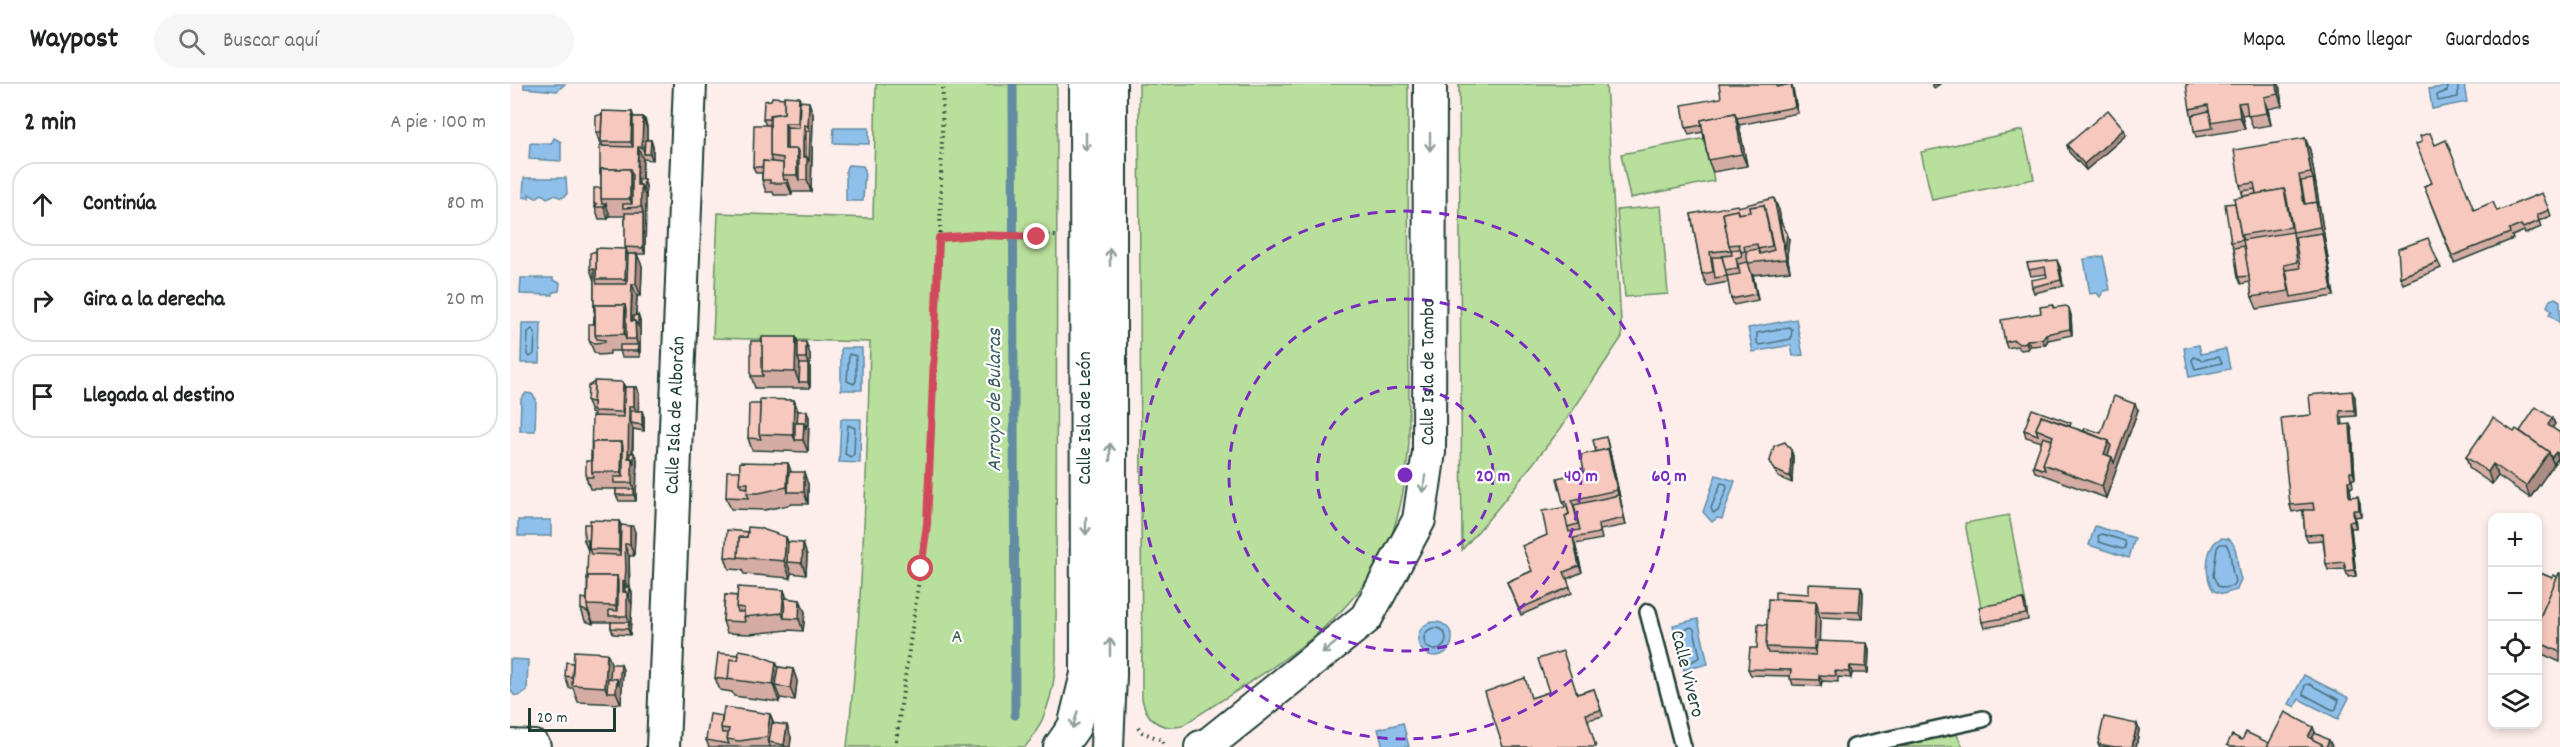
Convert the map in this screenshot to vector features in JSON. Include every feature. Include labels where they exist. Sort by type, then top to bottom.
[{"type":"street","name":"Calle Isla de Alborán","points":[[663,747],[690,84]]},
{"type":"street","name":"Calle Isla de León","points":[[1060,747],[1074,727],[1087,674],[1086,84]]},
{"type":"street","name":"Calle Isla de León","points":[[1107,735],[1110,675],[1110,84]]},
{"type":"street","name":"Calle Isla de Tambo","points":[[1201,747],[1210,744],[1366,618],[1419,520],[1429,452],[1430,84]]},
{"type":"street","points":[[1107,735],[1132,747]]},
{"type":"street","points":[[510,746],[534,747]]},
{"type":"lane","name":"Calle Vivero","points":[[1648,612],[1683,747]]},
{"type":"lane","points":[[1854,747],[1983,719]]},
{"type":"path","points":[[895,747],[927,524],[943,84]]},
{"type":"path","points":[[939,238],[975,235],[1037,237]]},
{"type":"green space","name":"A","points":[[876,84],[1057,84],[1056,660],[1048,706],[1044,717],[1025,747],[847,747],[863,544],[870,342],[713,338],[718,213],[873,218]]},
{"type":"green space","points":[[1139,84],[1408,84],[1409,442],[1404,487],[1393,531],[1377,564],[1357,594],[1332,620],[1274,666],[1182,726],[1174,727],[1161,725],[1151,718],[1142,699]]},
{"type":"green space","points":[[1459,84],[1606,84],[1622,337],[1561,428],[1462,550]]},
{"type":"green space","points":[[2023,130],[2034,179],[1932,200],[1921,152]]},
{"type":"green space","points":[[1706,138],[1714,181],[1630,198],[1621,154]]},
{"type":"green space","points":[[1661,206],[1668,294],[1625,297],[1617,210]]},
{"type":"green space","points":[[2009,515],[2026,605],[1982,613],[1965,523]]},
{"type":"green space","points":[[1956,733],[1963,747],[1900,747]]},
{"type":"water","points":[[524,84],[565,84],[557,91],[524,88]]},
{"type":"water","points":[[2464,84],[2467,102],[2432,109],[2429,89]]},
{"type":"water","points":[[834,128],[869,128],[869,144],[833,143]]},
{"type":"water","points":[[554,138],[561,142],[561,161],[529,159],[530,143],[551,144]]},
{"type":"water","points":[[848,165],[863,166],[865,170],[863,201],[846,201]]},
{"type":"water","points":[[524,178],[566,178],[567,194],[562,198],[554,195],[547,198],[542,194],[536,198],[529,194],[529,198],[523,197]]},
{"type":"water","points":[[2103,256],[2110,290],[2104,291],[2100,297],[2097,293],[2090,294],[2084,259]]},
{"type":"water","points":[[521,278],[553,278],[560,283],[559,291],[553,292],[553,295],[520,294]]},
{"type":"water","points":[[2555,298],[2560,301],[2560,323],[2549,314],[2552,311],[2547,306],[2550,300]]},
{"type":"water","points":[[1796,319],[1803,355],[1793,356],[1791,345],[1753,352],[1748,328]]},
{"type":"water","points":[[522,323],[541,323],[540,363],[521,363]]},
{"type":"water","points":[[2199,345],[2201,354],[2226,349],[2230,369],[2189,377],[2184,348]]},
{"type":"water","points":[[841,348],[862,348],[862,390],[841,390]]},
{"type":"water","points":[[526,393],[532,394],[536,399],[535,431],[520,431],[521,399]]},
{"type":"water","points":[[841,419],[861,419],[860,463],[839,462]]},
{"type":"water","points":[[1716,475],[1735,481],[1722,519],[1717,518],[1712,522],[1703,512]]},
{"type":"water","points":[[518,520],[551,520],[551,536],[518,536]]},
{"type":"water","points":[[2095,526],[2135,538],[2129,558],[2089,545]]},
{"type":"water","points":[[2222,538],[2229,539],[2235,547],[2241,579],[2237,590],[2223,594],[2214,591],[2210,585],[2207,570],[2212,547]]},
{"type":"water","points":[[1698,619],[1708,664],[1684,670],[1673,625]]},
{"type":"water","points":[[1435,622],[1447,627],[1452,639],[1447,651],[1435,656],[1423,651],[1418,639],[1423,627]]},
{"type":"water","points":[[510,659],[528,660],[527,690],[519,696],[514,695],[510,689]]},
{"type":"water","points":[[2304,675],[2349,698],[2338,719],[2299,699],[2295,707],[2289,704]]},
{"type":"water","points":[[1403,723],[1409,747],[1383,747],[1378,729]]},
{"type":"building","points":[[1719,84],[1777,84],[1777,87],[1791,84],[1795,107],[1737,118],[1735,113],[1701,120],[1702,125],[1686,128],[1682,105],[1721,98]]},
{"type":"building","points":[[2186,84],[2277,84],[2278,94],[2264,97],[2267,113],[2248,116],[2246,102],[2238,103],[2240,117],[2211,122],[2208,105],[2190,109]]},
{"type":"building","points":[[784,96],[799,97],[798,123],[785,123],[785,149],[797,149],[797,175],[783,175],[783,158],[770,156],[770,115],[784,113]]},
{"type":"building","points":[[772,97],[784,98],[784,113],[770,115],[770,119],[763,119],[764,101],[771,100]]},
{"type":"building","points":[[800,101],[809,102],[808,126],[804,125],[803,141],[803,157],[807,157],[807,180],[799,180],[797,149],[787,149],[787,127],[799,128]]},
{"type":"building","points":[[2108,110],[2124,129],[2084,164],[2067,145]]},
{"type":"building","points":[[602,111],[632,112],[631,142],[601,142]]},
{"type":"building","points":[[2209,111],[2213,128],[2194,131],[2192,115]]},
{"type":"building","points":[[1735,113],[1742,154],[1708,160],[1701,120]]},
{"type":"building","points":[[602,114],[601,132],[596,132],[596,116]]},
{"type":"building","points":[[633,117],[643,117],[642,147],[638,147],[637,174],[637,185],[641,185],[641,207],[623,208],[623,204],[632,204],[632,174],[630,169],[601,169],[600,174],[600,146],[633,147]]},
{"type":"building","points":[[754,125],[770,125],[772,162],[763,161],[762,167],[753,167]]},
{"type":"building","points":[[806,131],[810,131],[809,162],[806,157]]},
{"type":"building","points":[[2430,133],[2435,145],[2446,140],[2474,210],[2493,202],[2497,211],[2542,193],[2549,210],[2537,215],[2539,221],[2523,228],[2521,225],[2509,230],[2510,233],[2452,256],[2424,186],[2432,183],[2416,144],[2422,142],[2420,136]]},
{"type":"building","points":[[2305,138],[2311,173],[2299,175],[2304,204],[2316,202],[2320,227],[2293,232],[2284,189],[2256,194],[2254,183],[2240,185],[2234,150]]},
{"type":"building","points":[[645,140],[651,140],[650,154],[644,154]]},
{"type":"building","points":[[763,161],[783,163],[784,180],[788,180],[787,183],[770,183],[770,180],[762,180]]},
{"type":"building","points":[[601,169],[630,169],[630,199],[601,199]]},
{"type":"building","points":[[644,179],[643,191],[639,180]]},
{"type":"building","points":[[2313,179],[2318,208],[2316,202],[2305,204],[2301,181]]},
{"type":"building","points":[[594,188],[601,188],[602,204],[606,204],[604,207],[595,207],[597,204],[594,204]]},
{"type":"building","points":[[2255,189],[2256,194],[2243,196],[2242,191]]},
{"type":"building","points":[[2284,189],[2291,227],[2241,235],[2234,198]]},
{"type":"building","points":[[1774,198],[1786,259],[1748,263],[1746,251],[1758,249],[1760,254],[1774,250],[1764,205],[1750,207],[1751,212],[1739,214],[1737,210],[1723,213],[1731,250],[1710,252],[1713,272],[1702,274],[1691,214],[1737,205],[1738,207]]},
{"type":"building","points":[[2235,203],[2243,240],[2231,242],[2225,204]]},
{"type":"building","points":[[1764,205],[1772,246],[1758,249],[1757,244],[1744,246],[1745,251],[1741,252],[1739,244],[1729,245],[1723,213],[1737,210],[1738,214],[1751,212],[1750,207]]},
{"type":"building","points":[[625,213],[643,213],[643,248],[625,247]]},
{"type":"building","points":[[1779,219],[1787,233],[1785,249]]},
{"type":"building","points":[[2293,232],[2297,262],[2284,265],[2289,291],[2252,297],[2243,240]]},
{"type":"building","points":[[2322,233],[2332,290],[2291,297],[2286,270],[2300,268],[2295,237]]},
{"type":"building","points":[[2428,238],[2438,262],[2400,277],[2398,249]]},
{"type":"building","points":[[2244,246],[2249,276],[2238,277],[2234,248]]},
{"type":"building","points":[[596,248],[626,249],[625,279],[596,279]]},
{"type":"building","points":[[1740,249],[1742,256],[1736,258],[1738,268],[1725,270],[1722,256],[1732,255],[1731,250]]},
{"type":"building","points":[[596,251],[597,284],[627,284],[628,254],[637,254],[636,284],[632,284],[631,310],[631,321],[635,321],[636,339],[626,339],[625,305],[595,305],[594,310],[594,269],[590,269],[590,253]]},
{"type":"building","points":[[1712,257],[1722,257],[1727,276],[1715,278]]},
{"type":"building","points":[[2057,260],[2061,280],[2032,287],[2031,280],[2047,277],[2045,267],[2029,270],[2027,263]]},
{"type":"building","points":[[1748,262],[1756,294],[1731,299],[1727,276],[1740,274],[1738,264]]},
{"type":"building","points":[[595,305],[625,305],[624,334],[595,335]]},
{"type":"building","points":[[2053,305],[2053,308],[2066,306],[2069,308],[2070,329],[2046,334],[2042,339],[2027,340],[2019,344],[2014,340],[2005,342],[2001,320],[2041,313],[2040,307]]},
{"type":"building","points":[[638,315],[638,326],[633,321],[633,316]]},
{"type":"building","points":[[594,316],[595,335],[597,339],[605,340],[605,342],[594,343],[589,340],[589,324],[594,324]]},
{"type":"building","points":[[762,337],[796,337],[795,372],[762,371]]},
{"type":"building","points":[[751,341],[762,341],[763,376],[751,376]]},
{"type":"building","points":[[798,342],[806,342],[806,358],[798,358]]},
{"type":"building","points":[[620,345],[638,345],[638,351],[620,351]]},
{"type":"building","points":[[800,364],[808,364],[808,382],[799,382]]},
{"type":"building","points":[[594,381],[623,382],[622,412],[593,411]]},
{"type":"building","points":[[594,383],[593,402],[587,401],[588,386]]},
{"type":"building","points":[[625,387],[634,387],[634,406],[629,406],[628,458],[632,458],[632,483],[614,483],[614,477],[623,477],[622,442],[592,442],[593,477],[586,477],[586,461],[591,461],[592,416],[624,417]]},
{"type":"building","points":[[2352,391],[2354,410],[2340,411],[2341,425],[2350,424],[2353,472],[2350,472],[2351,481],[2348,481],[2349,497],[2358,496],[2359,510],[2353,510],[2354,521],[2349,522],[2354,570],[2346,571],[2344,562],[2326,564],[2323,534],[2305,535],[2303,510],[2314,510],[2313,503],[2290,505],[2281,418],[2311,415],[2309,395]]},
{"type":"building","points":[[2114,396],[2135,404],[2114,463],[2112,457],[2108,456],[2111,446],[2109,441],[2084,431],[2085,428],[2101,433]]},
{"type":"building","points":[[760,399],[794,400],[793,435],[759,434]]},
{"type":"building","points":[[749,404],[760,404],[759,434],[761,439],[748,438]]},
{"type":"building","points":[[2536,407],[2552,418],[2548,425],[2560,433],[2560,455],[2556,452],[2551,458],[2549,452],[2520,431]]},
{"type":"building","points":[[2032,409],[2071,423],[2070,426],[2041,416],[2036,429],[2038,435],[2024,430]]},
{"type":"building","points":[[631,411],[642,411],[642,425],[631,423]]},
{"type":"building","points":[[798,411],[807,411],[806,429],[804,423],[797,423]]},
{"type":"building","points":[[2041,416],[2109,441],[2104,454],[2112,457],[2102,486],[2043,464],[2053,436],[2036,429]]},
{"type":"building","points":[[2493,418],[2514,432],[2516,429],[2549,452],[2526,486],[2493,464],[2488,472],[2466,457]]},
{"type":"building","points":[[795,423],[804,423],[803,440],[795,440]]},
{"type":"building","points":[[1606,437],[1610,454],[1608,449],[1596,452],[1593,440]]},
{"type":"building","points":[[2043,437],[2052,440],[2043,464],[2045,470],[2033,466]]},
{"type":"building","points":[[592,442],[622,442],[621,472],[592,472]]},
{"type":"building","points":[[1785,442],[1791,450],[1790,477],[1775,470],[1770,461],[1774,446]]},
{"type":"building","points":[[1608,449],[1617,490],[1572,500],[1578,524],[1567,527],[1565,516],[1569,514],[1566,501],[1563,502],[1557,478],[1584,472],[1581,455]]},
{"type":"building","points":[[630,453],[634,453],[634,464],[630,458]]},
{"type":"building","points":[[740,462],[788,463],[787,487],[747,493],[748,483],[739,483]]},
{"type":"building","points":[[727,471],[740,471],[739,483],[741,487],[748,488],[749,498],[726,497]]},
{"type":"building","points":[[789,472],[804,472],[804,492],[788,492]]},
{"type":"building","points":[[616,489],[634,489],[634,495],[616,495]]},
{"type":"building","points":[[1619,495],[1624,518],[1598,524],[1599,533],[1573,538],[1579,566],[1564,572],[1570,587],[1519,609],[1507,582],[1532,571],[1522,546],[1547,535],[1542,511],[1567,507],[1569,514],[1565,516],[1569,532],[1580,530],[1574,505]]},
{"type":"building","points":[[590,520],[619,521],[619,550],[589,549]]},
{"type":"building","points":[[584,524],[590,524],[589,549],[591,554],[620,555],[621,525],[630,526],[630,544],[625,544],[626,569],[625,581],[623,581],[623,592],[627,592],[627,616],[609,616],[609,610],[618,611],[617,576],[588,576],[587,580],[588,540],[584,540]]},
{"type":"building","points":[[748,527],[759,528],[786,537],[784,561],[738,557],[739,537],[747,537]]},
{"type":"building","points":[[727,530],[748,532],[747,537],[739,537],[738,558],[725,557]]},
{"type":"building","points":[[788,542],[803,543],[802,563],[787,562]]},
{"type":"building","points":[[2560,573],[2560,652],[2542,644],[2542,613]]},
{"type":"building","points":[[2542,574],[2552,578],[2553,575],[2558,577],[2542,613]]},
{"type":"building","points":[[588,576],[617,576],[616,606],[587,605]]},
{"type":"building","points":[[1809,584],[1861,586],[1859,612],[1818,611],[1816,601],[1775,599],[1775,592],[1809,594]]},
{"type":"building","points":[[625,587],[630,587],[629,598],[625,592]]},
{"type":"building","points":[[738,587],[784,590],[782,613],[744,617],[744,608],[736,607]]},
{"type":"building","points":[[725,595],[737,596],[736,607],[738,612],[744,612],[745,622],[723,621]]},
{"type":"building","points":[[581,598],[587,599],[588,612],[581,609]]},
{"type":"building","points":[[785,598],[800,600],[799,619],[784,618]]},
{"type":"building","points":[[1768,599],[1816,601],[1814,649],[1766,647]]},
{"type":"building","points":[[2023,599],[2026,614],[1982,622],[1979,607]]},
{"type":"building","points":[[611,622],[629,622],[628,629],[611,628]]},
{"type":"building","points":[[1758,624],[1767,625],[1768,653],[1816,655],[1817,641],[1867,643],[1866,667],[1850,666],[1849,672],[1835,671],[1836,676],[1819,675],[1819,680],[1790,679],[1791,670],[1748,669],[1750,648],[1757,648]]},
{"type":"building","points":[[739,650],[776,662],[773,685],[727,679],[730,659],[738,660]]},
{"type":"building","points":[[574,651],[607,653],[605,687],[572,685]]},
{"type":"building","points":[[1563,651],[1577,694],[1594,689],[1601,710],[1586,714],[1596,747],[1503,747],[1485,692],[1525,678],[1531,698],[1549,692],[1538,659]]},
{"type":"building","points":[[718,653],[739,655],[738,660],[730,659],[728,680],[715,678]]},
{"type":"building","points":[[566,662],[573,663],[572,677],[565,676]]},
{"type":"building","points":[[611,664],[621,664],[619,685],[617,679],[610,679]]},
{"type":"building","points":[[778,667],[793,669],[790,688],[775,686]]},
{"type":"building","points":[[608,678],[617,679],[616,692],[607,692]]},
{"type":"building","points":[[724,707],[770,714],[767,737],[739,741],[727,739],[729,729],[721,728]]},
{"type":"building","points":[[2285,712],[2313,727],[2308,737],[2322,744],[2321,747],[2267,747]]},
{"type":"building","points":[[710,714],[722,716],[722,733],[728,733],[729,744],[706,740]]},
{"type":"building","points":[[2104,717],[2137,724],[2132,747],[2098,744]]},
{"type":"building","points":[[772,723],[787,725],[784,745],[769,742]]},
{"type":"building","points":[[2246,732],[2269,743],[2267,747],[2227,745],[2232,735],[2242,740]]},
{"type":"building","points":[[2315,733],[2329,740],[2326,747],[2312,739]]},
{"type":"waterway","name":"Arroyo de Bularas","points":[[1013,84],[1015,715]]},
{"type":"route","points":[[921,569],[927,524],[939,238],[975,235],[1037,237]]}]
